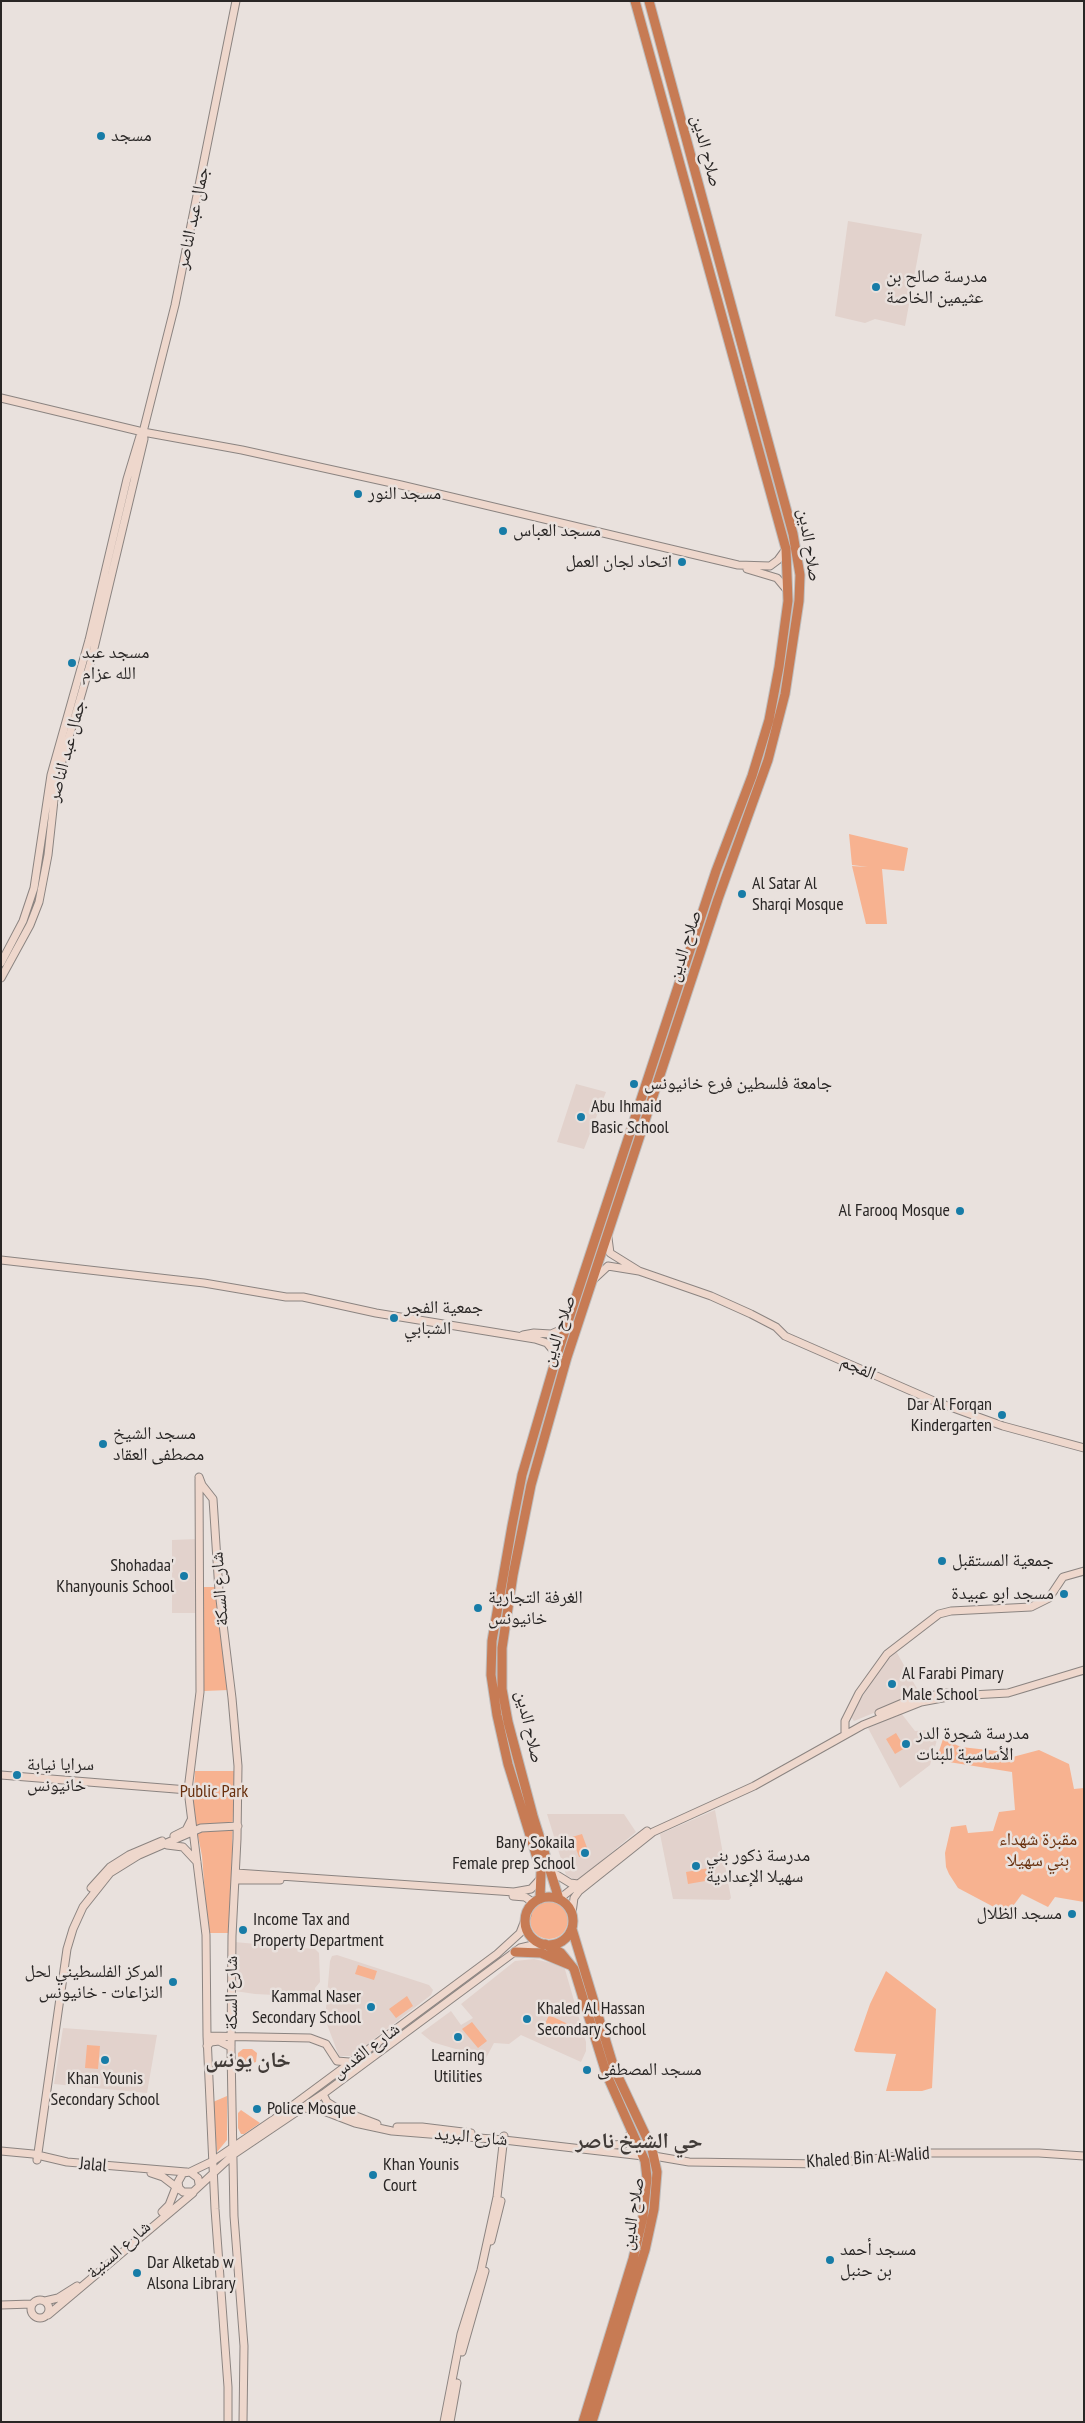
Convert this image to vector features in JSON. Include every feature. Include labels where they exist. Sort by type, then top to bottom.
[{"type":"highway","name":"صلاح الدين","points":[[559,1899],[533,1816],[508,1722],[501,1670],[507,1609],[532,1480],[567,1357],[608,1234],[716,871],[769,720],[782,650],[788,593],[786,549],[635,1]]},
{"type":"highway","name":"صلاح الدين","points":[[537,1901],[541,1878],[538,1857],[508,1764],[495,1709],[491,1675],[492,1641],[522,1475],[557,1355],[658,1062],[768,760],[778,725],[792,658],[799,606],[800,575],[786,503],[649,1]]},
{"type":"highway","points":[[672,138],[678,144],[685,136]]},
{"type":"highway","points":[[769,720],[772,726],[778,725]]},
{"type":"highway","points":[[759,753],[765,752],[768,760]]},
{"type":"highway","points":[[532,1444],[536,1441],[542,1446]]},
{"type":"highway","points":[[522,1475],[525,1479],[532,1480]]},
{"type":"highway","points":[[550,1897],[559,1899],[568,1906],[572,1913],[572,1929],[562,1941],[543,1944],[528,1932],[527,1915],[537,1901],[550,1897]]},
{"type":"highway","name":"صلاح الدين","points":[[572,1929],[618,2078],[654,2156],[657,2172],[652,2224],[592,2422]]},
{"type":"highway","name":"صلاح الدين","points":[[543,1944],[561,1952],[573,1967],[612,2089],[643,2156],[647,2178],[642,2216],[633,2259],[583,2422]]},
{"type":"highway","points":[[515,1952],[541,1953],[573,1967]]},
{"type":"highway","points":[[592,2026],[601,2022]]},
{"type":"highway","points":[[614,2322],[614,2327],[621,2329]]},
{"type":"main road","name":"جمال عبد الناصر","points":[[1,963],[23,921],[34,888],[51,775],[89,640],[127,479],[140,436],[143,432],[175,305],[236,1]]},
{"type":"main road","points":[[1,398],[143,432],[319,467],[738,564],[777,578],[788,593]]},
{"type":"main road","name":"جمال عبد الناصر","points":[[1,978],[30,925],[38,902],[48,855],[56,782],[91,661],[144,440],[143,432]]},
{"type":"main road","points":[[738,564],[770,566],[778,560],[786,549]]},
{"type":"main road","points":[[608,1234],[610,1253],[639,1271]]},
{"type":"main road","points":[[1,1260],[204,1284],[303,1298],[520,1336],[547,1343],[557,1355]]},
{"type":"main road","points":[[593,1280],[602,1269],[608,1266],[639,1271]]},
{"type":"main road","name":"الفجم","points":[[639,1271],[711,1296],[776,1327],[785,1336],[934,1401],[1003,1426],[1084,1448]]},
{"type":"main road","points":[[520,1336],[534,1332],[551,1334],[567,1327]]},
{"type":"main road","name":"شارع السكة","points":[[228,2422],[228,2386],[214,2190],[206,2036],[206,1936],[188,1790],[200,1692],[199,1476],[202,1485],[213,1499],[219,1591],[238,1766],[238,1826],[232,1936],[231,2047],[234,2216],[244,2346],[243,2422]]},
{"type":"main road","points":[[845,1732],[846,1720],[859,1693],[887,1654],[939,1614],[951,1610],[1032,1607],[1053,1594],[1063,1577],[1084,1571]]},
{"type":"main road","points":[[559,1899],[630,1842],[669,1818],[750,1783],[866,1719],[912,1699],[938,1694],[1007,1689],[1071,1668],[1084,1668]]},
{"type":"main road","points":[[572,1913],[574,1898],[579,1891],[653,1832],[754,1786],[863,1724],[921,1702],[953,1696],[1008,1693],[1084,1668]]},
{"type":"main road","points":[[1,1774],[188,1790]]},
{"type":"main road","points":[[35,2157],[63,1949],[71,1924],[96,1880],[110,1867],[129,1855],[182,1832],[189,1825],[192,1817]]},
{"type":"main road","points":[[35,2157],[66,1958],[73,1929],[91,1895],[110,1873],[138,1856],[205,1827],[238,1826]]},
{"type":"main road","points":[[165,1845],[183,1847],[198,1865]]},
{"type":"main road","points":[[552,1872],[570,1883],[578,1884]]},
{"type":"main road","points":[[236,1877],[514,1892],[531,1889],[541,1878]]},
{"type":"main road","points":[[236,1877],[313,1880],[480,1893],[525,1897],[537,1901]]},
{"type":"main road","name":"شارع القدس","points":[[197,2188],[234,2151],[509,1944],[520,1933],[527,1915]]},
{"type":"main road","name":"شارع القدس","points":[[188,2172],[234,2151],[323,2094],[515,1952],[529,1945],[543,1944]]},
{"type":"main road","points":[[206,2036],[310,2038],[326,2044],[337,2062],[352,2062]]},
{"type":"main road","points":[[207,2046],[211,2042],[219,2041],[231,2047]]},
{"type":"main road","name":"شارع البريد","points":[[323,2094],[328,2102],[340,2110],[379,2125],[422,2127],[643,2156]]},
{"type":"main road","name":"شارع البريد","points":[[302,2108],[321,2110],[355,2123],[392,2131],[506,2138],[589,2146],[616,2146],[627,2142],[631,2130]]},
{"type":"main road","points":[[444,2422],[461,2334],[481,2270],[497,2197],[506,2138]]},
{"type":"main road","points":[[450,2422],[459,2364],[498,2216],[506,2138]]},
{"type":"main road","name":"Jalal","points":[[1,2151],[67,2162],[188,2172]]},
{"type":"main road","name":"Khaled Bin Al-Walid","points":[[654,2156],[689,2162],[822,2164],[930,2153],[1039,2153],[1084,2156]]},
{"type":"main road","name":"Jalal","points":[[1,2156],[35,2157],[150,2173],[163,2177],[178,2186]]},
{"type":"main road","points":[[197,2188],[198,2178],[188,2172],[180,2176],[178,2186],[186,2193],[211,2185],[214,2190]]},
{"type":"main road","name":"شارع السنية","points":[[1,2305],[32,2304],[38,2300],[45,2301],[58,2298],[78,2285],[167,2208],[178,2186]]},
{"type":"main road","name":"شارع السنية","points":[[48,2315],[197,2188]]},
{"type":"main road","points":[[32,2304],[30,2310],[35,2317],[40,2319],[48,2315],[49,2306],[45,2301]]},
{"type":"shaded area","name":"مدرسة صالح بن عثيمين الخاصة","points":[[848,221],[922,234],[905,326],[875,319],[865,323],[835,316]]},
{"type":"shaded area","name":"Abu Ihmaid Basic School","points":[[576,1084],[606,1092],[584,1149],[557,1142]]},
{"type":"shaded area","name":"Shohadaa' Khanyounis School","points":[[197,1539],[197,1613],[172,1613],[172,1540]]},
{"type":"shaded area","name":"Al Farabi Pimary Male School","points":[[896,1651],[920,1694],[854,1721],[851,1717],[875,1674],[885,1659]]},
{"type":"shaded area","name":"مدرسة شجرة الدر الأساسية للبنات","points":[[901,1713],[915,1731],[940,1729],[930,1765],[900,1788],[868,1728]]},
{"type":"shaded area","name":"مدرسة ذكور بني سهيلا الإعدادية","points":[[715,1810],[731,1898],[729,1900],[673,1899],[660,1834]]},
{"type":"shaded area","name":"Bany Sokaila Female prep School","points":[[547,1814],[624,1814],[636,1832],[577,1881],[566,1875]]},
{"type":"shaded area","points":[[234,1942],[315,1949],[319,1953],[320,1982],[315,1988],[314,1997],[235,1991]]},
{"type":"shaded area","name":"Kammal Naser Secondary School","points":[[337,1955],[429,1985],[433,1990],[431,1995],[352,2056],[339,2056],[325,2019],[330,1961],[332,1956]]},
{"type":"shaded area","name":"Khaled Al Hassan Secondary School","points":[[534,1959],[564,1966],[586,2042],[586,2051],[581,2062],[521,2035],[509,2044],[494,2043],[486,2058],[432,2042],[421,2033],[451,2011],[461,2025],[473,2018],[461,2004],[515,1961]]},
{"type":"shaded area","name":"Khan Younis Secondary School","points":[[63,2028],[157,2035],[147,2093],[54,2084]]},
{"type":"green space","points":[[849,834],[908,848],[904,871],[882,869],[887,924],[866,924],[852,866],[868,867],[852,865]]},
{"type":"green space","points":[[200,1587],[217,1587],[229,1690],[204,1691]]},
{"type":"green space","points":[[896,1733],[905,1748],[895,1754],[886,1739]]},
{"type":"green space","name":"مقبرة شهداء بني سهيلا","points":[[943,1739],[961,1747],[1006,1752],[1009,1758],[1039,1750],[1069,1764],[1074,1789],[1084,1788],[1084,1902],[1055,1897],[1048,1907],[1022,1894],[1007,1914],[958,1888],[946,1867],[945,1853],[951,1827],[966,1825],[968,1833],[993,1831],[999,1812],[1015,1810],[1012,1772],[936,1760]]},
{"type":"green space","name":"Public Park","points":[[195,1771],[234,1771],[230,1933],[208,1933],[202,1856],[193,1810]]},
{"type":"green space","points":[[582,1834],[589,1853],[579,1857],[572,1837]]},
{"type":"green space","points":[[709,1868],[711,1880],[688,1884],[686,1872]]},
{"type":"green space","points":[[549,1901],[562,1907],[568,1920],[562,1933],[549,1939],[536,1933],[530,1920],[536,1907]]},
{"type":"green space","points":[[358,1965],[377,1971],[374,1980],[355,1974]]},
{"type":"green space","points":[[886,1971],[936,2009],[932,2088],[922,2091],[886,2091],[896,2054],[856,2052],[854,2050],[870,2004]]},
{"type":"green space","points":[[407,1996],[413,2006],[396,2018],[389,2009]]},
{"type":"green space","points":[[549,2015],[570,2025],[565,2036],[544,2026]]},
{"type":"green space","points":[[472,2022],[487,2041],[478,2048],[462,2029]]},
{"type":"green space","points":[[87,2045],[100,2046],[98,2069],[85,2068]]},
{"type":"green space","points":[[243,2049],[252,2049],[257,2053],[256,2062],[249,2064],[248,2070],[238,2069],[238,2053]]},
{"type":"green space","points":[[227,2096],[227,2140],[217,2152],[213,2102]]},
{"type":"green space","points":[[241,2110],[260,2123],[244,2134],[241,2134],[238,2128],[238,2113]]},
{"type":"place","name":"مسجد","points":[[101,136]]},
{"type":"place","name":"مدرسة صالح بن عثيمين الخاصة","points":[[876,287]]},
{"type":"place","name":"مسجد النور","points":[[358,494]]},
{"type":"place","name":"مسجد العباس","points":[[503,531]]},
{"type":"place","name":"اتحاد لجان العمل","points":[[682,562]]},
{"type":"place","name":"مسجد عبد الله عزام","points":[[72,663]]},
{"type":"place","name":"Al Satar Al Sharqi Mosque","points":[[742,894]]},
{"type":"place","name":"جامعة فلسطين فرع خانيونس","points":[[634,1084]]},
{"type":"place","name":"Abu Ihmaid Basic School","points":[[581,1117]]},
{"type":"place","name":"Al Farooq Mosque","points":[[960,1211]]},
{"type":"place","name":"جمعية الفجر الشبابي","points":[[394,1318]]},
{"type":"place","name":"Dar Al Forqan Kindergarten","points":[[1002,1415]]},
{"type":"place","name":"مسجد الشيخ مصطفى العقاد","points":[[103,1444]]},
{"type":"place","name":"جمعية المستقبل","points":[[942,1561]]},
{"type":"place","name":"Shohadaa' Khanyounis School","points":[[184,1576]]},
{"type":"place","name":"مسجد ابو عبيدة","points":[[1064,1594]]},
{"type":"place","name":"الغرفة التجارية خانيونس","points":[[478,1608]]},
{"type":"place","name":"Al Farabi Pimary Male School","points":[[892,1684]]},
{"type":"place","name":"مدرسة شجرة الدر الأساسية للبنات","points":[[906,1744]]},
{"type":"place","name":"سرايا نيابة خانيونس","points":[[17,1775]]},
{"type":"place","name":"Bany Sokaila Female prep School","points":[[585,1853]]},
{"type":"place","name":"مدرسة ذكور بني سهيلا الإعدادية","points":[[696,1866]]},
{"type":"place","name":"مسجد الظلال","points":[[1072,1914]]},
{"type":"place","name":"Income Tax and Property Department","points":[[243,1930]]},
{"type":"place","name":"المركز الفلسطيني لحل النزاعات - خانيونس","points":[[173,1982]]},
{"type":"place","name":"Kammal Naser Secondary School","points":[[371,2007]]},
{"type":"place","name":"Khaled Al Hassan Secondary School","points":[[527,2019]]},
{"type":"place","name":"Learning Utilities","points":[[458,2037]]},
{"type":"place","name":"Khan Younis Secondary School","points":[[105,2060]]},
{"type":"place","name":"مسجد المصطفى","points":[[587,2070]]},
{"type":"place","name":"Police Mosque","points":[[257,2109]]},
{"type":"place","name":"Khan Younis Court","points":[[373,2175]]},
{"type":"place","name":"مسجد أحمد بن حنبل","points":[[830,2260]]},
{"type":"place","name":"Dar Alketab w Alsona Library","points":[[137,2273]]},
{"type":"district","name":"خان يونس","points":[[248,2061]]},
{"type":"district","name":"حي الشيخ ناصر","points":[[639,2142]]}]
